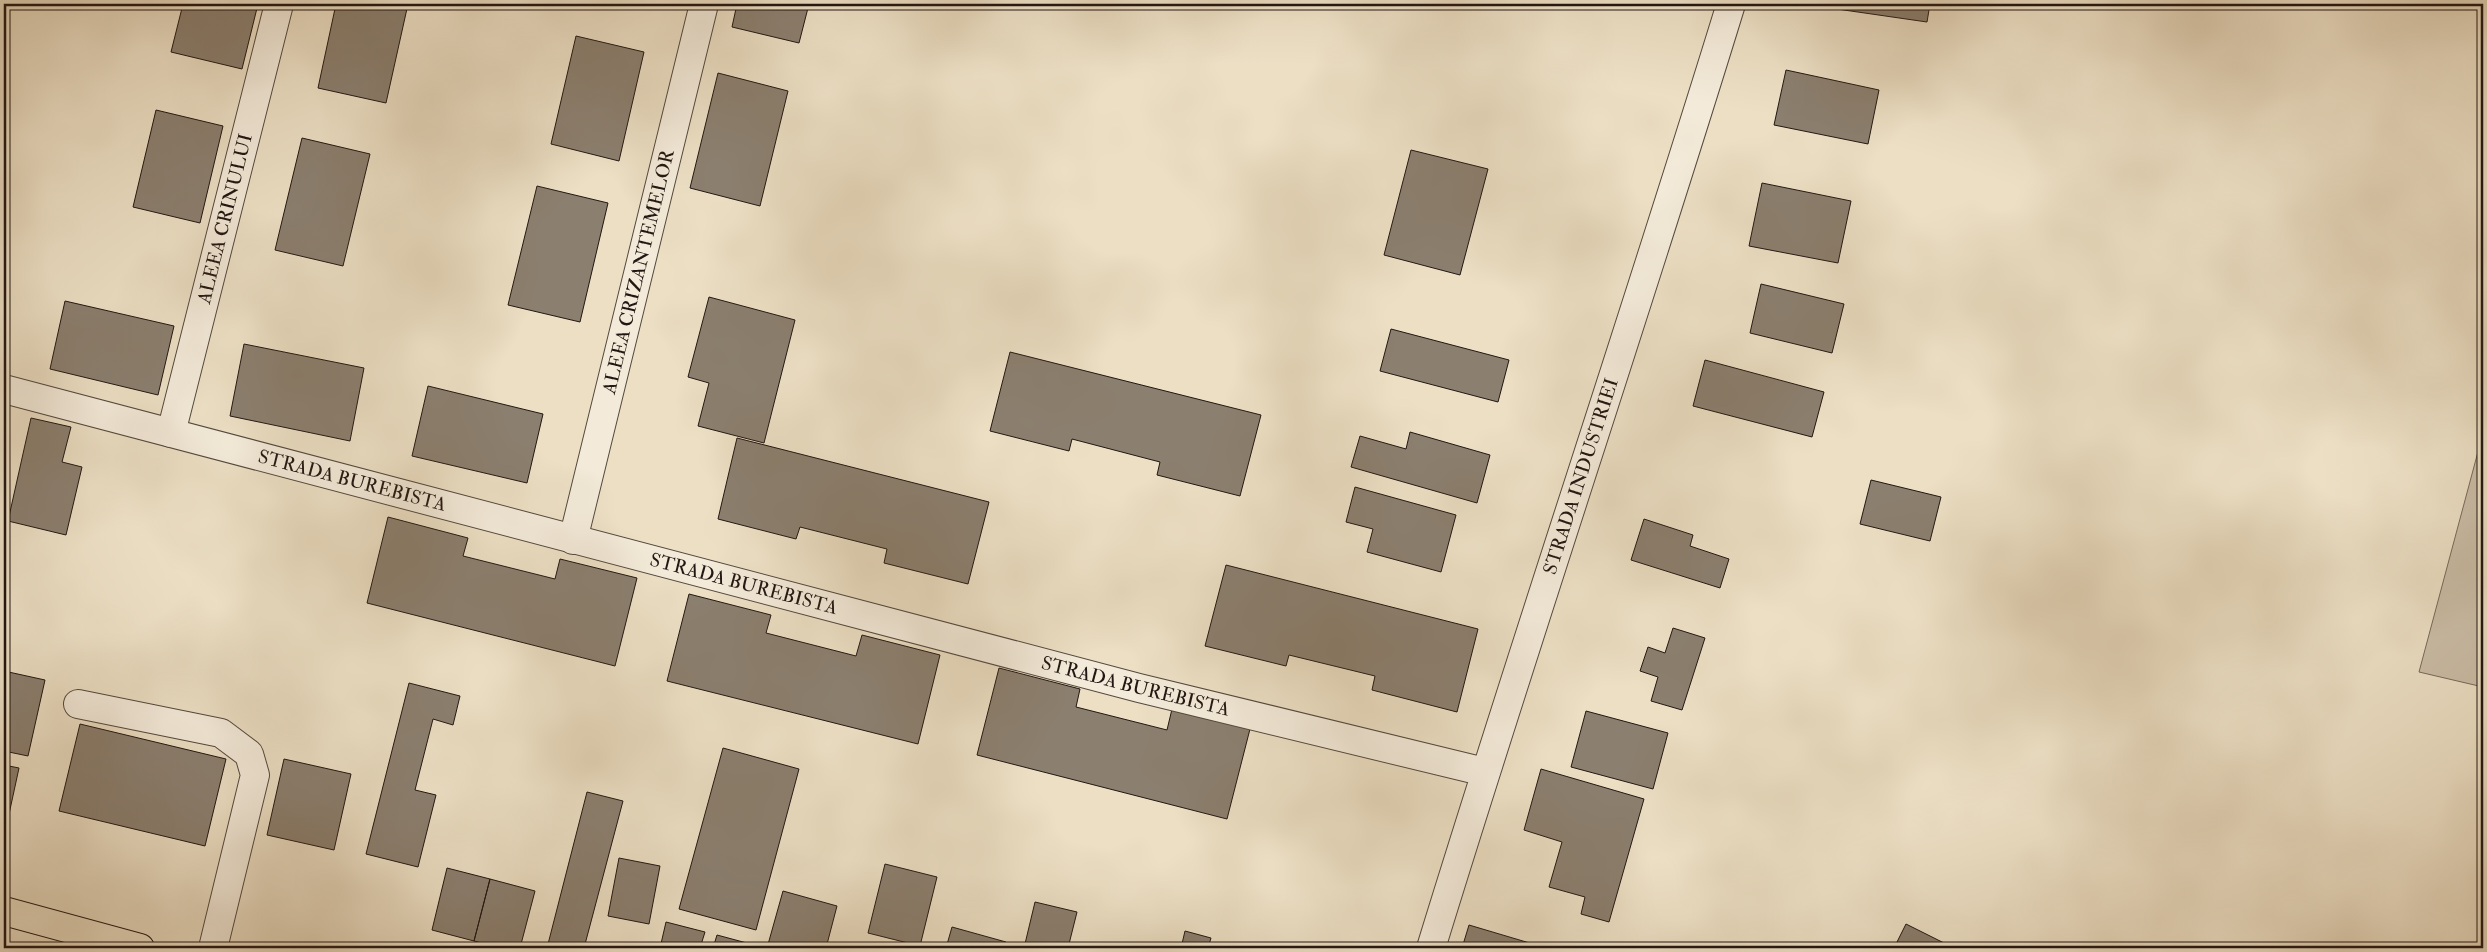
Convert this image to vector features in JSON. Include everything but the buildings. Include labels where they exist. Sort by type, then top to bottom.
[{"type":"main road","points":[[4,911],[140,948]]},
{"type":"street","name":"ALEEA CRINULUI","points":[[171,433],[279,4]]},
{"type":"street","name":"ALEEA CRIZANTEMELOR","points":[[573,540],[704,4]]},
{"type":"street","name":"STRADA INDUSTRIEI","points":[[1431,948],[1485,772],[1654,256],[1731,4]]},
{"type":"street","name":"STRADA BUREBISTA","points":[[4,390],[1139,688],[1485,772]]},
{"type":"street","points":[[78,704],[221,734],[249,754],[255,775],[213,948]]},
{"type":"shaded area","points":[[2483,433],[2483,687],[2419,672]]}]
